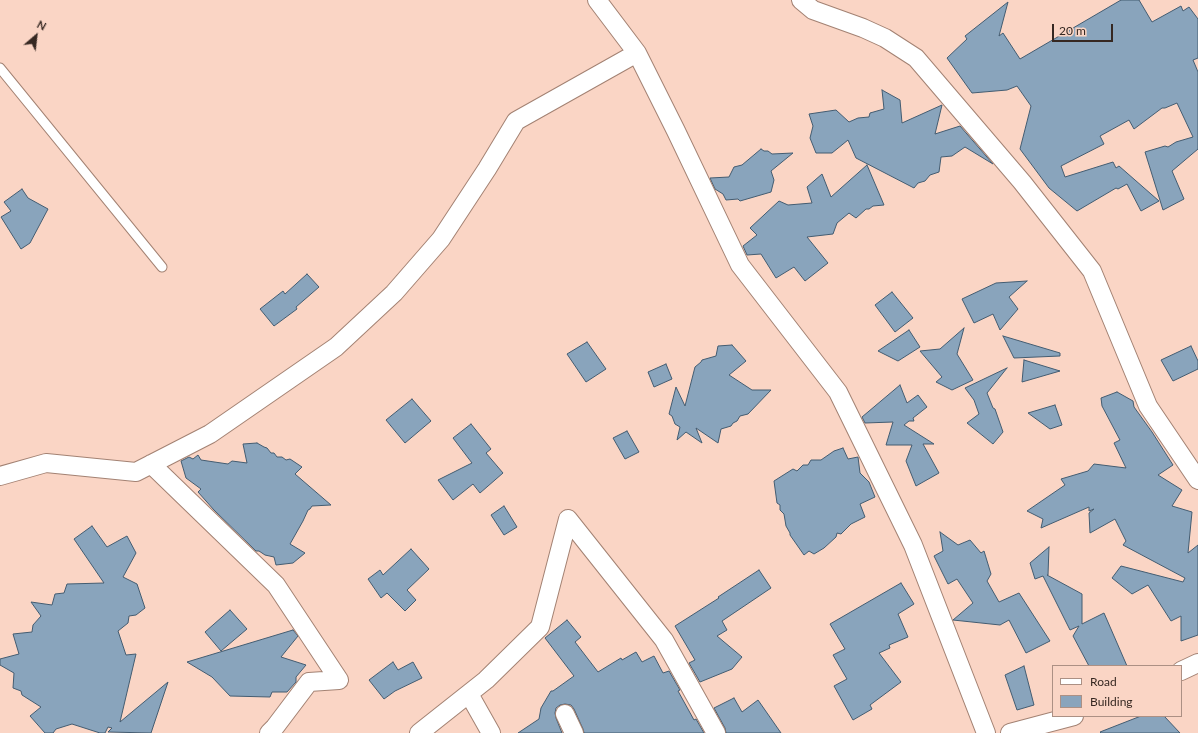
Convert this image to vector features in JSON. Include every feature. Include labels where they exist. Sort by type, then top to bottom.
[{"type":"street","points":[[597,0],[637,53],[740,265],[838,392],[913,545],[986,733]]},
{"type":"street","points":[[801,0],[813,10],[863,28],[885,38],[916,58],[1022,182],[1092,271],[1148,406],[1198,480]]},
{"type":"street","points":[[0,476],[46,464],[136,472],[210,434],[336,347],[394,293],[441,239],[487,169],[516,121],[637,53]]},
{"type":"street","points":[[152,464],[276,585],[339,680],[309,682],[269,733]]},
{"type":"street","points":[[419,733],[486,680],[540,627],[568,519],[664,640],[716,733]]},
{"type":"street","points":[[1182,671],[1198,663]]},
{"type":"street","points":[[469,694],[491,733]]},
{"type":"street","points":[[565,714],[574,733]]},
{"type":"street","points":[[1010,733],[1070,717]]},
{"type":"lane","points":[[0,68],[162,267]]},
{"type":"building","points":[[1121,0],[1139,0],[1152,22],[1181,6],[1183,11],[1189,7],[1198,19],[1198,58],[1193,60],[1198,72],[1198,149],[1172,171],[1184,199],[1163,210],[1145,152],[1165,146],[1168,147],[1176,142],[1193,137],[1177,103],[1162,108],[1134,129],[1129,120],[1100,136],[1104,144],[1061,166],[1065,177],[1113,162],[1116,168],[1119,166],[1159,201],[1141,211],[1127,184],[1118,189],[1116,188],[1077,211],[1049,188],[1020,149],[1031,106],[1017,86],[1007,90],[972,93],[947,58],[967,39],[965,36],[1008,2],[999,36],[1003,33],[1020,59]]},
{"type":"building","points":[[882,90],[900,100],[902,123],[942,105],[935,134],[960,126],[993,164],[965,147],[952,156],[941,157],[939,172],[930,175],[925,181],[918,183],[914,188],[856,158],[848,140],[832,153],[816,153],[810,138],[813,126],[809,114],[836,110],[849,122],[858,118],[869,117],[870,113],[884,109]]},
{"type":"building","points":[[761,149],[772,154],[793,153],[771,171],[774,180],[771,192],[740,201],[738,199],[726,200],[723,194],[715,189],[710,178],[729,177],[734,167],[742,165]]},
{"type":"building","points":[[867,165],[884,205],[873,206],[866,209],[856,218],[849,213],[837,223],[833,234],[807,237],[828,263],[805,281],[794,267],[776,278],[761,254],[747,255],[743,246],[757,235],[750,228],[779,201],[788,205],[812,203],[807,187],[822,174],[831,197]]},
{"type":"building","points":[[22,189],[28,198],[48,209],[30,243],[21,249],[1,217],[11,211],[4,202]]},
{"type":"building","points":[[307,274],[319,287],[296,307],[297,309],[274,326],[260,309],[283,291],[285,294]]},
{"type":"building","points":[[1027,281],[1009,297],[1018,309],[1000,330],[993,314],[974,323],[962,299],[996,283]]},
{"type":"building","points":[[892,292],[913,318],[895,332],[875,305]]},
{"type":"building","points":[[964,328],[957,354],[973,380],[952,390],[936,382],[942,377],[920,351],[940,349]]},
{"type":"building","points":[[909,330],[920,347],[898,361],[878,351]]},
{"type":"building","points":[[1003,336],[1060,353],[1060,356],[1014,358]]},
{"type":"building","points":[[587,342],[606,369],[586,382],[567,354]]},
{"type":"building","points":[[732,345],[746,361],[729,375],[752,390],[771,390],[748,414],[740,416],[731,426],[721,429],[718,443],[696,428],[702,443],[686,432],[677,440],[680,427],[675,424],[672,416],[669,414],[676,387],[685,406],[695,367],[702,360],[716,356],[718,346]]},
{"type":"building","points":[[1191,346],[1198,361],[1198,369],[1173,381],[1161,360]]},
{"type":"building","points":[[1024,360],[1060,371],[1022,382]]},
{"type":"building","points":[[666,364],[672,379],[654,387],[648,372]]},
{"type":"building","points":[[1007,368],[987,393],[993,408],[995,409],[1003,432],[993,444],[967,423],[979,414],[974,400],[965,388]]},
{"type":"building","points":[[900,385],[907,403],[918,395],[927,407],[913,418],[914,421],[909,421],[904,425],[934,444],[923,444],[939,473],[916,486],[906,461],[912,445],[886,445],[893,422],[865,423],[862,417]]},
{"type":"building","points":[[1117,392],[1133,401],[1134,407],[1173,465],[1158,475],[1182,490],[1172,506],[1192,512],[1188,553],[1198,545],[1198,635],[1181,641],[1181,616],[1171,621],[1148,585],[1132,594],[1112,578],[1121,566],[1183,582],[1185,578],[1123,545],[1126,541],[1115,519],[1090,533],[1089,513],[1094,509],[1089,511],[1089,507],[1041,528],[1043,519],[1027,511],[1065,485],[1061,479],[1088,471],[1094,464],[1126,468],[1114,443],[1120,440],[1102,406],[1101,398]]},
{"type":"building","points":[[412,399],[431,421],[405,443],[386,420]]},
{"type":"building","points":[[1055,405],[1062,425],[1050,429],[1028,413]]},
{"type":"building","points":[[471,424],[491,449],[486,453],[503,473],[480,493],[473,484],[453,500],[438,480],[472,463],[453,438]]},
{"type":"building","points":[[627,431],[639,452],[625,459],[613,438]]},
{"type":"building","points":[[257,443],[267,448],[277,457],[282,457],[286,460],[290,459],[302,467],[295,474],[331,505],[312,506],[308,510],[290,544],[305,553],[293,563],[276,565],[274,557],[256,551],[214,510],[198,492],[201,489],[186,478],[181,461],[189,457],[193,459],[198,455],[201,460],[228,464],[232,461],[247,463],[243,444]]},
{"type":"building","points":[[843,448],[848,459],[858,457],[860,473],[869,482],[875,497],[860,504],[865,517],[851,524],[841,534],[837,533],[836,537],[824,548],[814,554],[809,551],[804,555],[790,535],[786,526],[784,514],[780,510],[780,505],[777,503],[774,481],[793,469],[797,471],[803,465],[808,465],[811,460],[821,460],[834,451]]},
{"type":"building","points":[[504,506],[517,527],[504,535],[491,515]]},
{"type":"building","points":[[92,526],[107,547],[127,536],[136,553],[123,577],[137,584],[145,608],[136,615],[129,616],[128,623],[118,631],[126,655],[136,654],[120,722],[168,682],[151,733],[108,732],[112,728],[108,727],[105,733],[100,733],[72,724],[56,729],[53,733],[45,733],[30,716],[41,707],[22,695],[21,691],[13,688],[14,673],[0,665],[0,659],[19,654],[13,634],[32,632],[33,625],[41,616],[31,602],[52,605],[55,594],[64,593],[67,584],[104,583],[74,539]]},
{"type":"building","points":[[940,532],[958,545],[970,540],[981,553],[984,551],[991,574],[987,581],[999,602],[1019,593],[1050,641],[1026,653],[1009,620],[1000,625],[953,620],[973,603],[957,579],[948,584],[934,556],[943,551]]},
{"type":"building","points":[[1049,547],[1047,575],[1082,594],[1082,624],[1104,613],[1127,665],[1088,665],[1073,636],[1079,626],[1070,630],[1043,576],[1035,579],[1030,563]]},
{"type":"building","points":[[411,549],[429,569],[407,590],[416,600],[405,611],[387,593],[381,598],[368,579],[380,570],[383,575]]},
{"type":"building","points":[[759,570],[771,588],[722,621],[727,630],[717,636],[742,657],[732,669],[700,682],[689,663],[695,660],[675,626]]},
{"type":"building","points":[[901,583],[914,604],[898,614],[908,637],[889,645],[890,648],[879,653],[901,682],[870,705],[872,709],[853,720],[834,686],[847,679],[833,655],[845,649],[830,624]]},
{"type":"building","points":[[230,610],[247,629],[221,651],[205,632]]},
{"type":"building","points":[[567,620],[581,637],[575,642],[598,672],[621,658],[622,660],[636,652],[642,662],[654,656],[663,673],[669,671],[694,720],[696,719],[704,733],[584,733],[574,709],[571,705],[565,704],[556,708],[555,713],[562,733],[518,733],[539,719],[541,708],[551,691],[574,676],[545,638]]},
{"type":"building","points":[[293,630],[298,636],[281,657],[306,665],[296,677],[296,682],[287,692],[272,692],[270,697],[230,696],[212,677],[187,662]]},
{"type":"building","points":[[393,662],[398,670],[413,662],[422,678],[395,691],[384,699],[369,680]]},
{"type":"building","points":[[1024,666],[1034,705],[1017,710],[1005,675]]},
{"type":"building","points":[[734,698],[742,712],[758,700],[781,733],[726,733],[725,728],[714,708]]},
{"type":"building","points":[[1138,717],[1165,717],[1180,733],[1101,733],[1100,732]]}]
